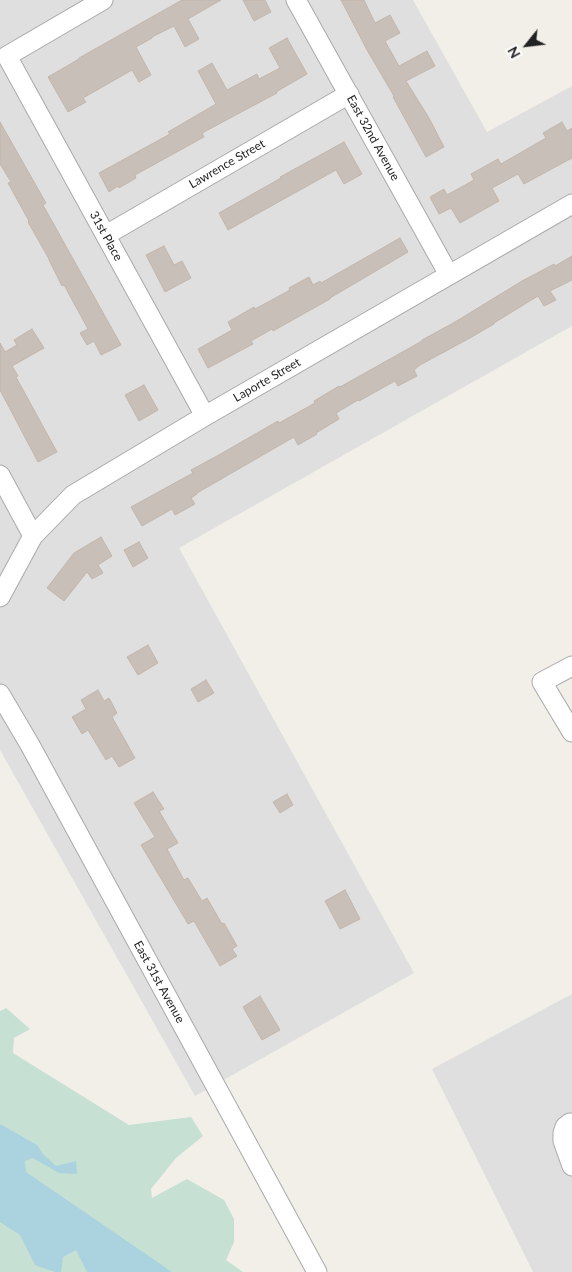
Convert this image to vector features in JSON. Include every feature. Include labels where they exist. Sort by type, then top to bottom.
[{"type":"street","name":"31st Place","points":[[103,0],[8,56],[205,416]]},
{"type":"street","name":"East 32nd Avenue","points":[[296,0],[450,275]]},
{"type":"street","name":"Lawrence Street","points":[[106,235],[348,94]]},
{"type":"street","name":"Laporte Street","points":[[0,598],[34,536],[73,495],[205,416],[572,204]]},
{"type":"street","points":[[0,475],[34,536]]},
{"type":"street","points":[[572,666],[542,682],[572,732]]},
{"type":"street","name":"East 31st Avenue","points":[[0,694],[30,745],[317,1272]]},
{"type":"street","points":[[572,1123],[565,1127],[563,1141],[572,1166]]},
{"type":"shaded area","points":[[0,0],[413,0],[487,132],[572,86],[572,326],[179,548],[414,973],[195,1096],[0,750]]},
{"type":"shaded area","points":[[572,994],[572,1272],[533,1272],[432,1069]]},
{"type":"green space","points":[[6,1008],[30,1029],[14,1038],[13,1053],[129,1125],[191,1117],[203,1136],[176,1158],[151,1189],[152,1198],[187,1179],[224,1200],[234,1219],[234,1242],[226,1260],[243,1272],[0,1272],[0,1011]]},
{"type":"water","points":[[0,1124],[37,1145],[43,1154],[56,1166],[76,1161],[77,1174],[59,1173],[33,1158],[25,1161],[26,1172],[172,1272],[87,1272],[76,1250],[63,1257],[61,1272],[55,1272],[35,1265],[20,1235],[0,1222]]},
{"type":"building","points":[[182,0],[221,0],[188,19],[199,39],[185,47],[174,26],[152,37],[136,47],[151,75],[139,82],[132,70],[83,98],[86,102],[68,112],[48,77]]},
{"type":"building","points":[[243,0],[265,0],[271,12],[254,21]]},
{"type":"building","points":[[341,0],[364,0],[375,23],[390,15],[400,33],[385,41],[399,66],[427,51],[435,66],[406,81],[444,147],[426,157]]},
{"type":"building","points":[[287,38],[307,74],[277,93],[202,133],[204,137],[135,175],[136,178],[109,192],[99,173],[170,134],[168,132],[216,104],[198,71],[212,63],[227,90],[257,74],[259,79],[280,68],[269,48]]},
{"type":"building","points":[[0,122],[46,203],[43,205],[121,345],[101,355],[94,341],[87,345],[80,333],[88,329],[64,285],[62,286],[8,183],[11,182],[0,164]]},
{"type":"building","points":[[562,122],[567,131],[572,128],[572,158],[524,184],[518,174],[492,188],[499,201],[460,223],[451,208],[439,214],[430,197],[444,189],[447,195],[474,180],[471,174],[498,159],[501,164],[546,138],[543,133]]},
{"type":"building","points":[[344,142],[362,174],[344,184],[336,170],[228,230],[219,213]]},
{"type":"building","points":[[400,238],[408,252],[330,299],[251,341],[253,344],[208,368],[198,349],[232,330],[228,322],[290,290],[289,288],[309,277],[313,285],[320,281],[321,283]]},
{"type":"building","points":[[164,246],[174,265],[182,261],[191,278],[165,292],[146,255]]},
{"type":"building","points":[[572,256],[572,280],[550,291],[556,300],[544,306],[538,296],[494,324],[420,365],[414,370],[417,376],[398,386],[395,381],[358,400],[336,413],[339,419],[317,434],[298,445],[294,437],[197,493],[191,498],[195,504],[175,515],[172,509],[142,526],[131,507],[193,473],[191,470],[278,421],[279,423],[315,403],[314,401],[339,386],[422,341],[522,281]]},
{"type":"building","points":[[32,329],[44,348],[12,366],[18,376],[16,377],[57,452],[38,462],[0,390],[0,343],[5,352],[17,345],[14,340]]},
{"type":"building","points":[[144,385],[158,410],[139,421],[125,395]]},
{"type":"building","points":[[101,537],[112,556],[98,565],[103,573],[92,579],[87,572],[64,601],[47,588],[74,553]]},
{"type":"building","points":[[139,542],[148,558],[133,567],[124,550]]},
{"type":"building","points":[[148,645],[158,663],[138,675],[127,657]]},
{"type":"building","points":[[206,680],[214,693],[198,702],[191,689]]},
{"type":"building","points":[[98,690],[104,701],[109,698],[117,713],[112,717],[135,758],[119,767],[112,756],[106,760],[88,730],[82,734],[72,717],[86,709],[81,700]]},
{"type":"building","points":[[153,792],[164,809],[159,811],[178,843],[167,849],[184,880],[188,878],[202,901],[207,898],[237,946],[232,949],[237,956],[220,966],[194,921],[188,924],[141,845],[155,837],[134,803]]},
{"type":"building","points":[[287,794],[293,805],[280,813],[273,802]]},
{"type":"building","points":[[345,890],[360,919],[340,929],[325,901]]},
{"type":"building","points":[[260,996],[280,1030],[262,1040],[243,1007]]}]
